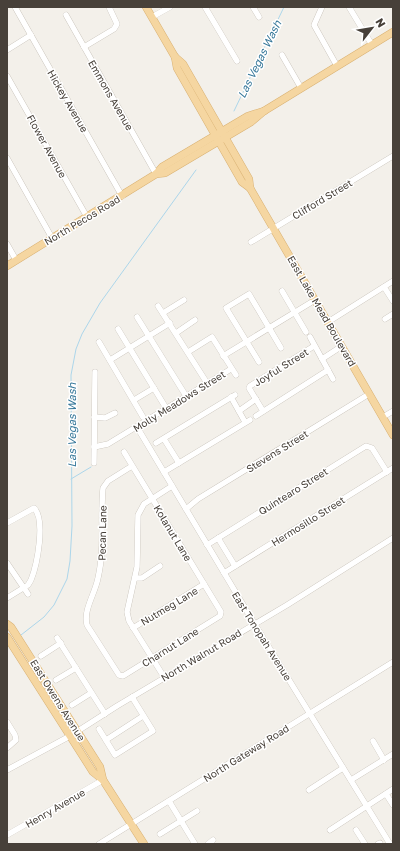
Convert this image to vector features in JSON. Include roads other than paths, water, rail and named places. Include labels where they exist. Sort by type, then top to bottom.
[{"type":"main road","name":"East Lake Mead Boulevard","points":[[146,7],[176,57],[183,64],[242,182],[250,188]]},
{"type":"main road","name":"North Pecos Road","points":[[220,136],[241,128],[264,111],[393,32]]},
{"type":"main road","name":"North Pecos Road","points":[[7,266],[156,174],[165,173],[248,116],[264,111]]},
{"type":"main road","points":[[235,155],[234,139],[241,128]]},
{"type":"main road","name":"East Lake Mead Boulevard","points":[[220,136],[235,155],[248,179],[250,188],[393,435]]},
{"type":"main road","name":"East Owens Avenue","points":[[9,625],[100,767],[103,780]]},
{"type":"main road","name":"East Owens Avenue","points":[[7,637],[93,772],[103,780],[144,844]]},
{"type":"street","name":"Hickey Avenue","points":[[15,7],[122,196]]},
{"type":"street","points":[[84,47],[114,29],[117,24],[109,7]]},
{"type":"street","points":[[152,18],[170,7]]},
{"type":"street","points":[[205,7],[237,61]]},
{"type":"street","points":[[253,7],[259,17]]},
{"type":"street","points":[[322,7],[314,25],[336,66]]},
{"type":"street","points":[[350,7],[372,45]]},
{"type":"street","name":"Emmons Avenue","points":[[66,15],[156,174]]},
{"type":"street","points":[[7,50],[31,35]]},
{"type":"street","points":[[282,55],[301,88]]},
{"type":"street","name":"Flower Avenue","points":[[7,76],[87,217]]},
{"type":"street","name":"Clifford Street","points":[[251,242],[393,156]]},
{"type":"street","points":[[7,158],[52,238]]},
{"type":"street","points":[[7,244],[16,260]]},
{"type":"street","points":[[328,322],[393,281]]},
{"type":"street","points":[[384,287],[393,301]]},
{"type":"street","points":[[282,291],[306,332]]},
{"type":"street","points":[[259,362],[226,308],[231,304],[249,294],[281,348]]},
{"type":"street","points":[[163,313],[184,300]]},
{"type":"street","points":[[223,356],[315,300]]},
{"type":"street","points":[[158,306],[207,384]]},
{"type":"street","points":[[386,319],[393,314]]},
{"type":"street","points":[[137,317],[186,396]]},
{"type":"street","points":[[176,333],[196,320]]},
{"type":"street","points":[[110,360],[170,323]]},
{"type":"street","points":[[118,329],[166,408]]},
{"type":"street","name":"Molly Meadows Street","points":[[94,448],[108,444],[231,369],[212,337],[188,352]]},
{"type":"street","points":[[310,338],[333,379]]},
{"type":"street","points":[[99,342],[143,417]]},
{"type":"street","name":"Joyful Street","points":[[256,399],[249,388],[314,346]]},
{"type":"street","points":[[322,359],[342,346]]},
{"type":"street","points":[[231,369],[236,375]]},
{"type":"street","points":[[256,416],[328,370]]},
{"type":"street","points":[[94,464],[95,372]]},
{"type":"street","points":[[134,400],[154,388]]},
{"type":"street","name":"Stevens Street","points":[[186,509],[198,499],[369,394]]},
{"type":"street","points":[[156,443],[233,396],[239,410],[248,421],[164,472]]},
{"type":"street","points":[[239,410],[256,399],[263,411]]},
{"type":"street","points":[[383,417],[393,411]]},
{"type":"street","points":[[94,416],[105,418],[115,413]]},
{"type":"street","name":"East Tonopah Avenue","points":[[137,427],[254,623],[390,844]]},
{"type":"street","points":[[164,439],[179,463]]},
{"type":"street","name":"Quintearo Street","points":[[207,545],[369,446],[372,448],[387,472]]},
{"type":"street","name":"Kolanut Lane","points":[[124,452],[220,609],[220,616]]},
{"type":"street","name":"Pecan Lane","points":[[120,676],[87,626],[85,618],[96,590],[102,562],[103,488],[108,481],[132,466]]},
{"type":"street","name":"Hermosillo Street","points":[[224,573],[393,468]]},
{"type":"street","points":[[164,677],[129,621],[127,612],[135,578],[138,551],[138,515],[144,504],[172,486]]},
{"type":"street","points":[[7,523],[34,508],[39,515],[39,543],[34,573],[29,583],[7,598]]},
{"type":"street","points":[[218,538],[235,566]]},
{"type":"street","name":"North Walnut Road","points":[[8,768],[70,736],[393,538]]},
{"type":"street","points":[[7,563],[22,589],[28,594]]},
{"type":"street","points":[[135,578],[142,578],[160,566]]},
{"type":"street","name":"Nutmeg Lane","points":[[133,628],[204,584]]},
{"type":"street","name":"Charnut Lane","points":[[120,676],[123,676],[220,616]]},
{"type":"street","points":[[41,656],[59,641],[104,714]]},
{"type":"street","name":"North Gateway Road","points":[[99,844],[132,825],[393,662]]},
{"type":"street","points":[[56,680],[76,668]]},
{"type":"street","points":[[72,705],[91,693]]},
{"type":"street","points":[[99,729],[115,755],[153,731],[132,697]]},
{"type":"street","points":[[106,740],[143,716]]},
{"type":"street","points":[[7,722],[15,735],[14,742],[7,748]]},
{"type":"street","points":[[373,742],[384,760]]},
{"type":"street","points":[[351,780],[393,754]]},
{"type":"street","points":[[309,790],[343,768]]},
{"type":"street","name":"Henry Avenue","points":[[7,835],[103,780]]},
{"type":"street","points":[[330,830],[393,789]]},
{"type":"street","points":[[386,794],[393,805]]},
{"type":"street","points":[[169,801],[195,844]]},
{"type":"street","points":[[160,834],[197,811]]},
{"type":"street","points":[[356,830],[365,844]]},
{"type":"street","points":[[208,844],[213,840]]},
{"type":"waterway","name":"Las Vegas Wash","points":[[234,111],[284,7]]},
{"type":"waterway","name":"Las Vegas Wash","points":[[21,635],[44,617],[54,605],[67,579],[70,561],[72,526],[71,375],[76,349],[82,334],[100,303],[196,170]]},
{"type":"waterway","points":[[71,479],[91,467]]}]
